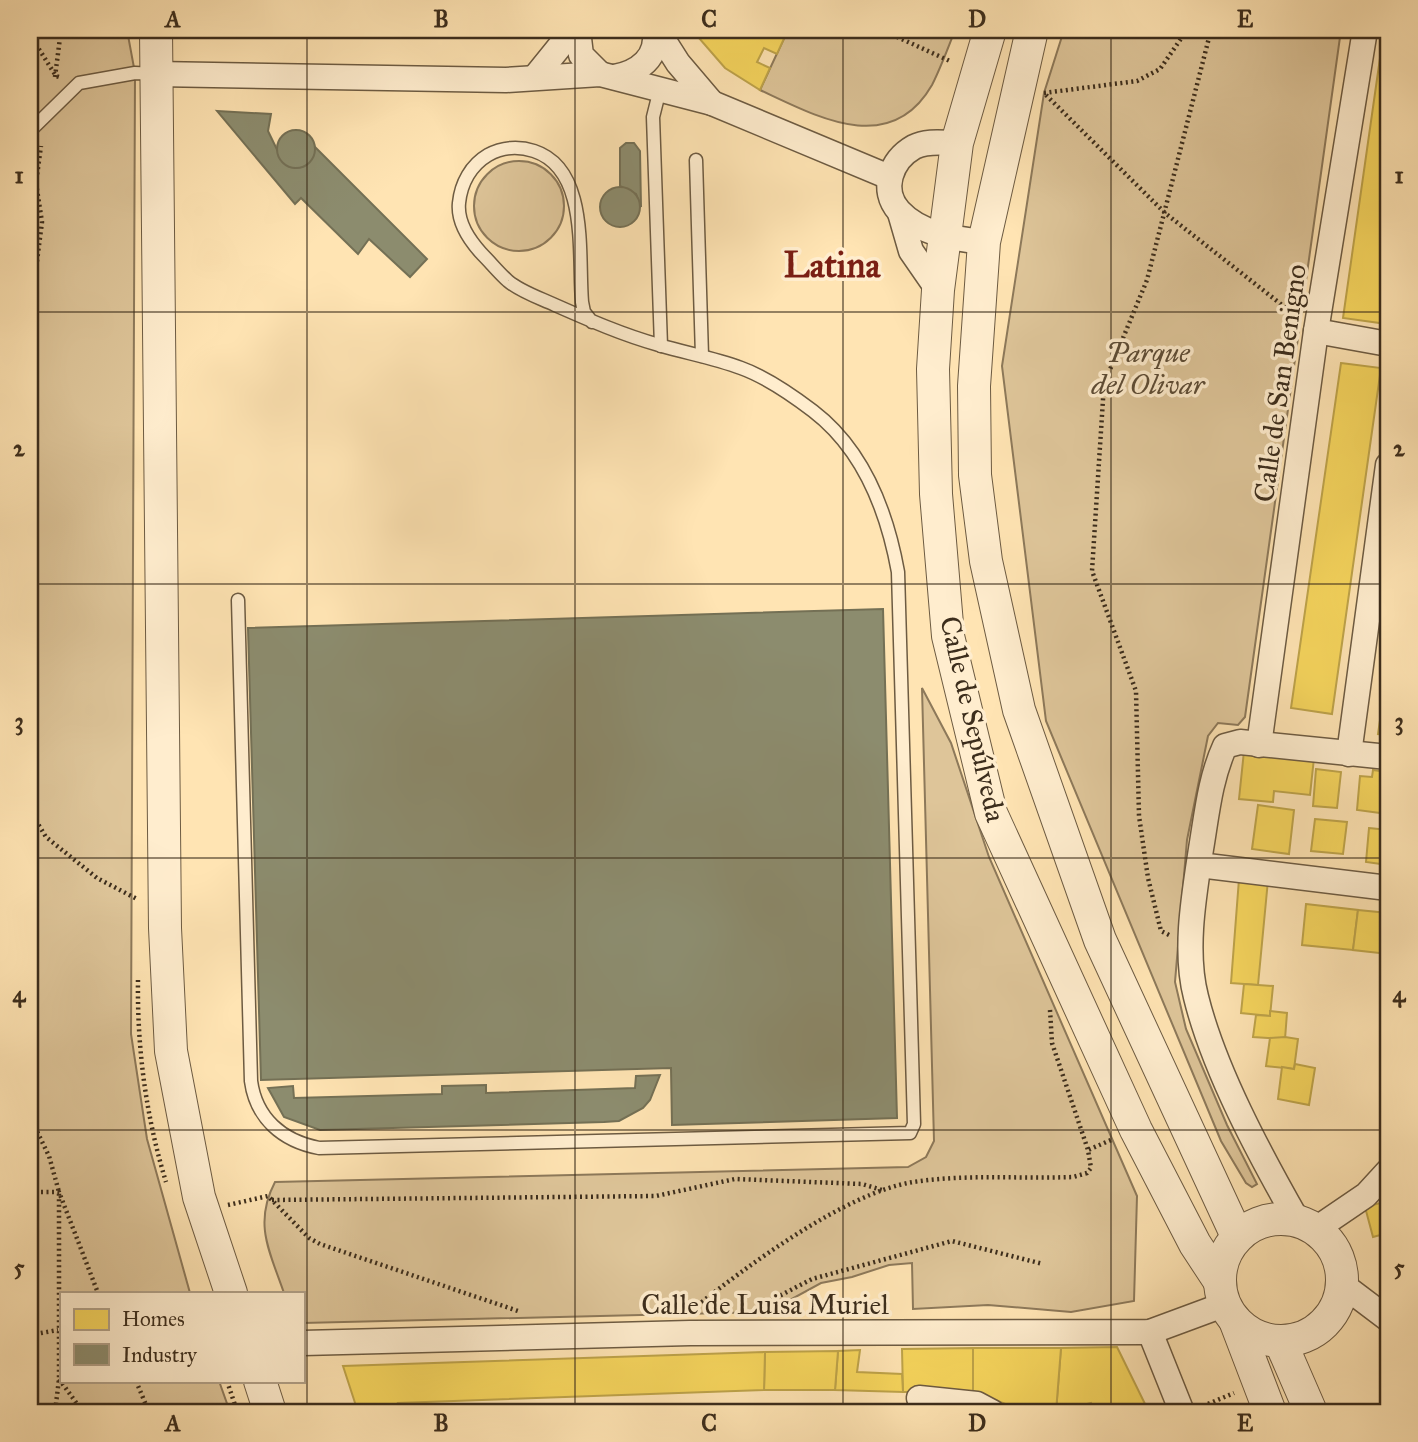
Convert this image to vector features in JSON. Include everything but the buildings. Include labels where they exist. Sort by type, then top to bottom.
[{"type":"street","points":[[156,30],[165,928],[171,1051],[204,1211],[231,1292]]},
{"type":"street","points":[[535,77],[575,30]]},
{"type":"street","points":[[575,30],[581,55],[607,75],[712,103],[889,177]]},
{"type":"street","points":[[156,74],[506,79],[629,74],[643,66],[652,53],[656,30]]},
{"type":"street","points":[[656,30],[678,63],[712,103]]},
{"type":"street","name":"Calle de Sepúlveda","points":[[990,30],[957,143],[938,290],[933,369],[936,494],[948,636],[991,813],[1136,1129],[1226,1302],[1270,1412]]},
{"type":"street","name":"Calle de Sepúlveda","points":[[1032,30],[984,242],[974,386],[975,475],[986,561],[1019,710],[1100,940],[1237,1236]]},
{"type":"street","name":"Calle de San Benigno","points":[[1259,746],[1316,331],[1365,30]]},
{"type":"street","points":[[938,290],[911,251],[900,213],[889,197],[889,177],[899,160],[915,146],[934,142],[975,146],[980,153],[982,165],[972,222],[984,242]]},
{"type":"street","points":[[900,213],[943,238],[984,242]]},
{"type":"street","points":[[1316,331],[1388,344]]},
{"type":"street","points":[[1349,754],[1388,465]]},
{"type":"street","points":[[1388,757],[1240,742],[1226,746],[1213,772],[1199,865],[1191,947],[1195,996],[1227,1081],[1266,1165],[1307,1225],[1330,1242],[1340,1261],[1343,1285],[1331,1317],[1307,1336],[1281,1343],[1253,1336],[1226,1302],[1225,1254],[1237,1236],[1261,1221],[1307,1225],[1366,1195],[1388,1171]]},
{"type":"street","points":[[1199,865],[1388,888]]},
{"type":"street","points":[[1343,1285],[1388,1318]]},
{"type":"street","name":"Calle de Luisa Muriel","points":[[304,1343],[717,1333],[1150,1332],[1226,1302]]},
{"type":"street","points":[[1150,1332],[1189,1410]]},
{"type":"street","points":[[1281,1343],[1311,1412]]},
{"type":"street","points":[[260,1382],[270,1412]]},
{"type":"street","points":[[919,1398],[977,1404],[992,1412]]},
{"type":"lane","points":[[30,131],[79,83],[135,73],[156,74]]},
{"type":"lane","points":[[660,89],[653,117],[661,346]]},
{"type":"lane","points":[[238,600],[251,1080],[257,1107],[274,1128],[294,1142],[319,1148],[909,1133],[914,1124],[898,572],[887,520],[850,449],[816,413],[744,369],[661,346],[592,321],[509,282],[470,241],[462,225],[458,206],[461,187],[471,169],[487,155],[506,148],[526,148],[545,155],[561,167],[571,185],[583,312],[592,321]]},
{"type":"lane","points":[[696,160],[702,356]]},
{"type":"path","points":[[882,30],[953,62]]},
{"type":"path","points":[[1187,30],[1160,69],[1137,81],[1042,93],[1165,213],[1316,331]]},
{"type":"path","points":[[1171,936],[1161,931],[1148,878],[1141,829],[1136,691],[1092,571],[1104,384],[1147,280],[1211,30]]},
{"type":"path","points":[[30,35],[56,76],[79,83]]},
{"type":"path","points":[[30,316],[42,222],[36,183],[41,139]]},
{"type":"path","points":[[30,811],[46,837],[97,878],[138,899],[138,912]]},
{"type":"path","points":[[138,977],[137,1029],[154,1144],[169,1194]]},
{"type":"path","points":[[687,1314],[778,1246],[882,1190],[951,1178],[1073,1177],[1087,1173],[1091,1168],[1088,1150],[1052,1044],[1050,1006]]},
{"type":"path","points":[[30,1117],[49,1156],[98,1292]]},
{"type":"path","points":[[1088,1150],[1110,1140]]},
{"type":"path","points":[[272,1200],[656,1196],[735,1179],[862,1184],[882,1190]]},
{"type":"path","points":[[30,1192],[60,1192]]},
{"type":"path","points":[[55,1412],[59,1379],[60,1192]]},
{"type":"path","points":[[204,1211],[268,1196],[309,1238],[320,1244],[525,1313]]},
{"type":"path","points":[[717,1333],[745,1313],[813,1279],[951,1241],[1043,1264]]},
{"type":"path","points":[[30,1335],[58,1330]]},
{"type":"path","points":[[61,1382],[83,1412]]},
{"type":"path","points":[[136,1382],[149,1412]]},
{"type":"path","points":[[227,1382],[236,1408]]},
{"type":"path","points":[[1189,1410],[1237,1392]]},
{"type":"path","points":[[55,1397],[68,1394]]},
{"type":"green space","points":[[30,30],[127,30],[135,73],[131,1034],[147,1139],[190,1292],[60,1292],[60,1382],[219,1382],[230,1412],[30,1412]]},
{"type":"green space","points":[[784,30],[955,30],[932,85],[915,107],[895,120],[874,126],[851,125],[828,119],[760,90],[787,32]]},
{"type":"green space","name":"Parque del Olivar","points":[[1064,30],[1341,30],[1245,717],[1238,725],[1218,723],[1208,736],[1187,840],[1175,982],[1186,1029],[1227,1125],[1257,1184],[1252,1187],[1246,1183],[1221,1141],[1046,721],[1002,366],[1044,93]]},
{"type":"green space","points":[[519,161],[536,165],[551,174],[560,189],[564,206],[560,223],[551,238],[536,247],[519,251],[502,247],[487,238],[478,223],[474,206],[478,189],[487,174],[502,165]]},
{"type":"green space","points":[[922,688],[951,743],[989,857],[1137,1196],[1134,1301],[1071,1312],[988,1305],[913,1309],[912,1263],[889,1265],[852,1277],[821,1283],[768,1312],[304,1323],[304,1292],[284,1292],[269,1251],[264,1225],[268,1197],[275,1182],[908,1167],[926,1157],[934,1141]]},
{"type":"district","name":"Latina","points":[[832,265]]}]
